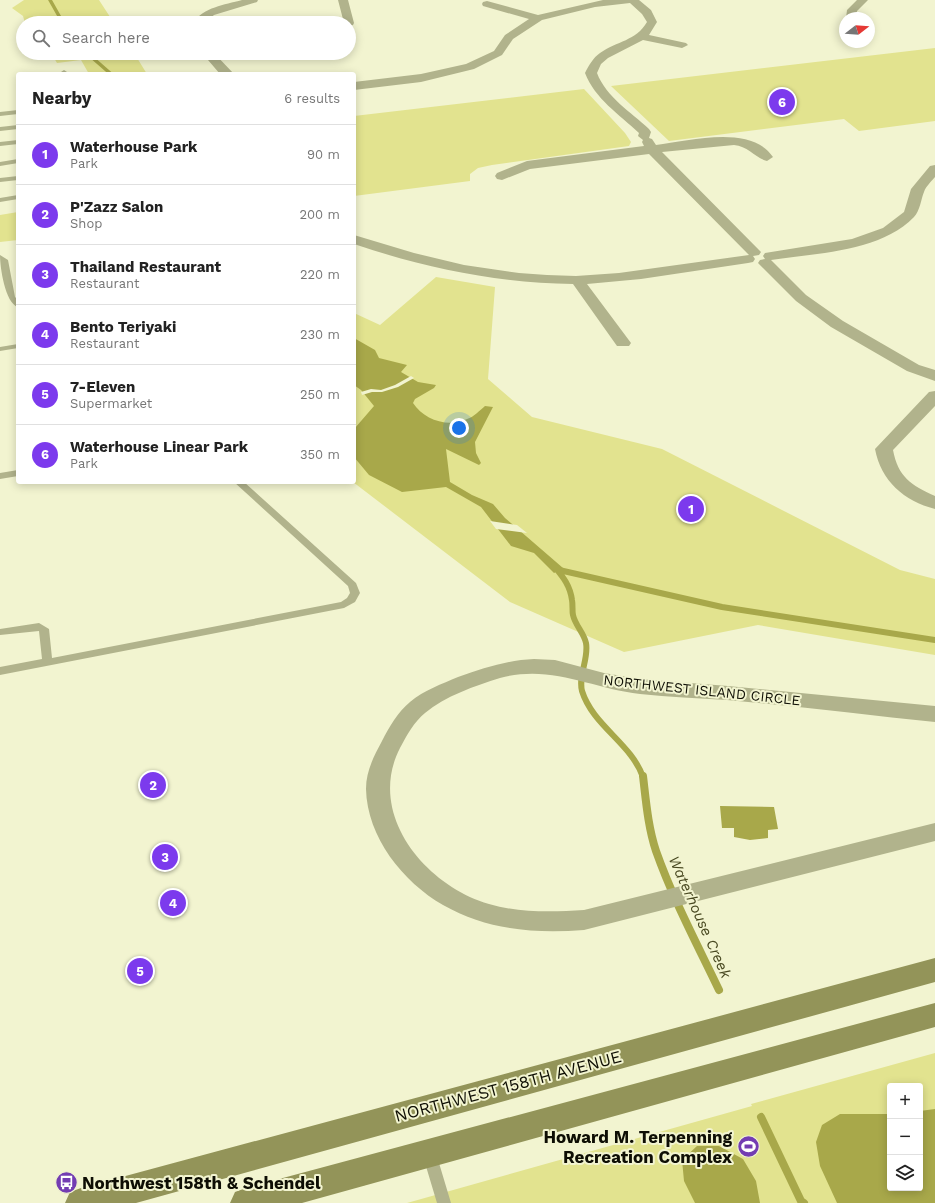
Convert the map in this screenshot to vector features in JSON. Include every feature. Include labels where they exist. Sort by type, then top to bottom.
[{"type":"main road","name":"NORTHWEST 158TH AVENUE","points":[[81,1203],[935,970]]},
{"type":"main road","points":[[246,1203],[935,1015]]},
{"type":"street","points":[[204,16],[253,0]]},
{"type":"street","points":[[343,0],[347,16]]},
{"type":"street","points":[[356,86],[434,76],[470,67],[498,53],[510,37],[538,18],[595,4],[632,0],[647,12],[652,22],[648,30],[642,37],[605,54],[595,62],[591,73],[597,85],[623,114],[622,118],[636,133],[644,136],[653,150],[751,256]]},
{"type":"street","points":[[852,12],[852,10],[864,0]]},
{"type":"street","points":[[487,4],[538,18]]},
{"type":"street","points":[[642,37],[682,45]]},
{"type":"street","points":[[214,60],[225,72]]},
{"type":"street","points":[[502,176],[528,165],[719,141],[738,140],[749,143],[767,157]]},
{"type":"street","points":[[768,259],[852,244],[888,231],[910,214],[918,189],[930,173],[935,170]]},
{"type":"street","points":[[356,240],[398,254],[467,272],[506,277],[577,280],[631,276],[751,256],[762,252],[801,298],[837,324],[913,368],[935,376]]},
{"type":"street","points":[[577,280],[623,343]]},
{"type":"street","points":[[935,396],[884,449],[885,462],[892,474],[902,486],[935,503]]},
{"type":"street","name":"NORTHWEST ISLAND CIRCLE","points":[[935,714],[611,682],[555,667],[533,665],[500,671],[445,692],[419,706],[405,721],[390,741],[380,763],[377,789],[381,813],[387,832],[401,855],[418,873],[433,886],[454,900],[479,911],[515,920],[556,922],[584,920],[935,832]]},
{"type":"lane","points":[[0,114],[16,112]]},
{"type":"lane","points":[[0,129],[16,127]]},
{"type":"lane","points":[[0,144],[16,142]]},
{"type":"lane","points":[[0,164],[16,162]]},
{"type":"lane","points":[[0,180],[16,178]]},
{"type":"lane","points":[[0,200],[16,197]]},
{"type":"lane","points":[[0,257],[4,260],[11,297],[16,303]]},
{"type":"lane","points":[[0,349],[16,346]]},
{"type":"lane","points":[[0,476],[16,473]]},
{"type":"lane","points":[[0,671],[344,605],[351,600],[355,593],[353,585],[241,484]]},
{"type":"lane","points":[[0,632],[39,626],[44,630],[48,662]]},
{"type":"lane","points":[[429,1153],[444,1203]]},
{"type":"green space","points":[[24,0],[99,0],[109,16],[23,16],[12,8]]},
{"type":"green space","points":[[935,48],[935,121],[859,131],[844,119],[669,141],[611,86]]},
{"type":"green space","points":[[55,60],[81,60],[57,63]]},
{"type":"green space","points":[[81,60],[138,60],[146,72],[88,72]]},
{"type":"green space","points":[[584,89],[625,133],[631,142],[629,146],[478,168],[470,174],[470,181],[356,196],[356,116]]},
{"type":"green space","points":[[16,212],[16,240],[0,242],[0,215]]},
{"type":"green space","points":[[436,277],[495,287],[488,379],[532,417],[662,449],[900,570],[935,579],[935,655],[758,625],[624,652],[510,602],[356,484],[356,314],[380,325]]},
{"type":"green space","name":"Howard M. Terpenning Recreation Complex","points":[[935,1053],[935,1203],[407,1203],[752,1106],[751,1104]]},
{"type":"shaded area","points":[[356,339],[375,350],[379,358],[407,365],[401,372],[418,382],[436,385],[434,388],[415,399],[413,403],[423,414],[430,418],[444,422],[460,422],[472,417],[485,406],[493,407],[475,442],[476,453],[481,463],[479,465],[446,449],[450,482],[472,495],[493,504],[505,518],[563,568],[554,573],[534,553],[511,546],[481,507],[446,487],[402,492],[369,475],[356,459],[356,427],[374,406],[361,390],[356,386]]},
{"type":"shaded area","points":[[720,806],[774,807],[778,829],[768,830],[768,838],[750,840],[734,837],[734,828],[722,828]]},
{"type":"shaded area","points":[[935,1109],[935,1203],[837,1203],[820,1166],[816,1142],[822,1125],[840,1114],[887,1114],[887,1191],[923,1191],[923,1111]]},
{"type":"shaded area","points":[[697,1146],[719,1146],[743,1159],[756,1181],[760,1203],[695,1203],[684,1181],[682,1160]]},
{"type":"pier","points":[[411,376],[414,378],[398,387],[382,392],[372,392],[362,395],[361,392],[371,389],[381,390],[395,385]]},
{"type":"pier","points":[[490,521],[517,525],[527,533],[496,529]]},
{"type":"waterway","name":"Waterhouse Creek","points":[[50,0],[59,16]]},
{"type":"waterway","name":"Waterhouse Creek","points":[[95,60],[109,72]]},
{"type":"waterway","name":"Waterhouse Creek","points":[[554,566],[570,590],[574,619],[586,643],[587,649],[581,685],[587,703],[603,725],[630,754],[643,777]]},
{"type":"waterway","points":[[559,570],[722,607],[935,640]]},
{"type":"waterway","name":"Waterhouse Creek","points":[[643,776],[649,823],[656,851],[678,904],[719,990]]},
{"type":"waterway","name":"Waterhouse Creek","points":[[761,1117],[801,1201],[804,1203]]},
{"type":"place","name":"Waterhouse Linear Park","points":[[782,102]]},
{"type":"place","name":"Waterhouse Park","points":[[691,509]]},
{"type":"place","name":"P'Zazz Salon","points":[[153,785]]},
{"type":"place","name":"Thailand Restaurant","points":[[165,857]]},
{"type":"place","name":"Bento Teriyaki","points":[[173,903]]},
{"type":"place","name":"7-Eleven","points":[[140,971]]},
{"type":"place","name":"Howard M. Terpenning Recreation Complex","points":[[748,1147]]},
{"type":"place","name":"Northwest 158th & Schendel","points":[[66,1183]]}]
